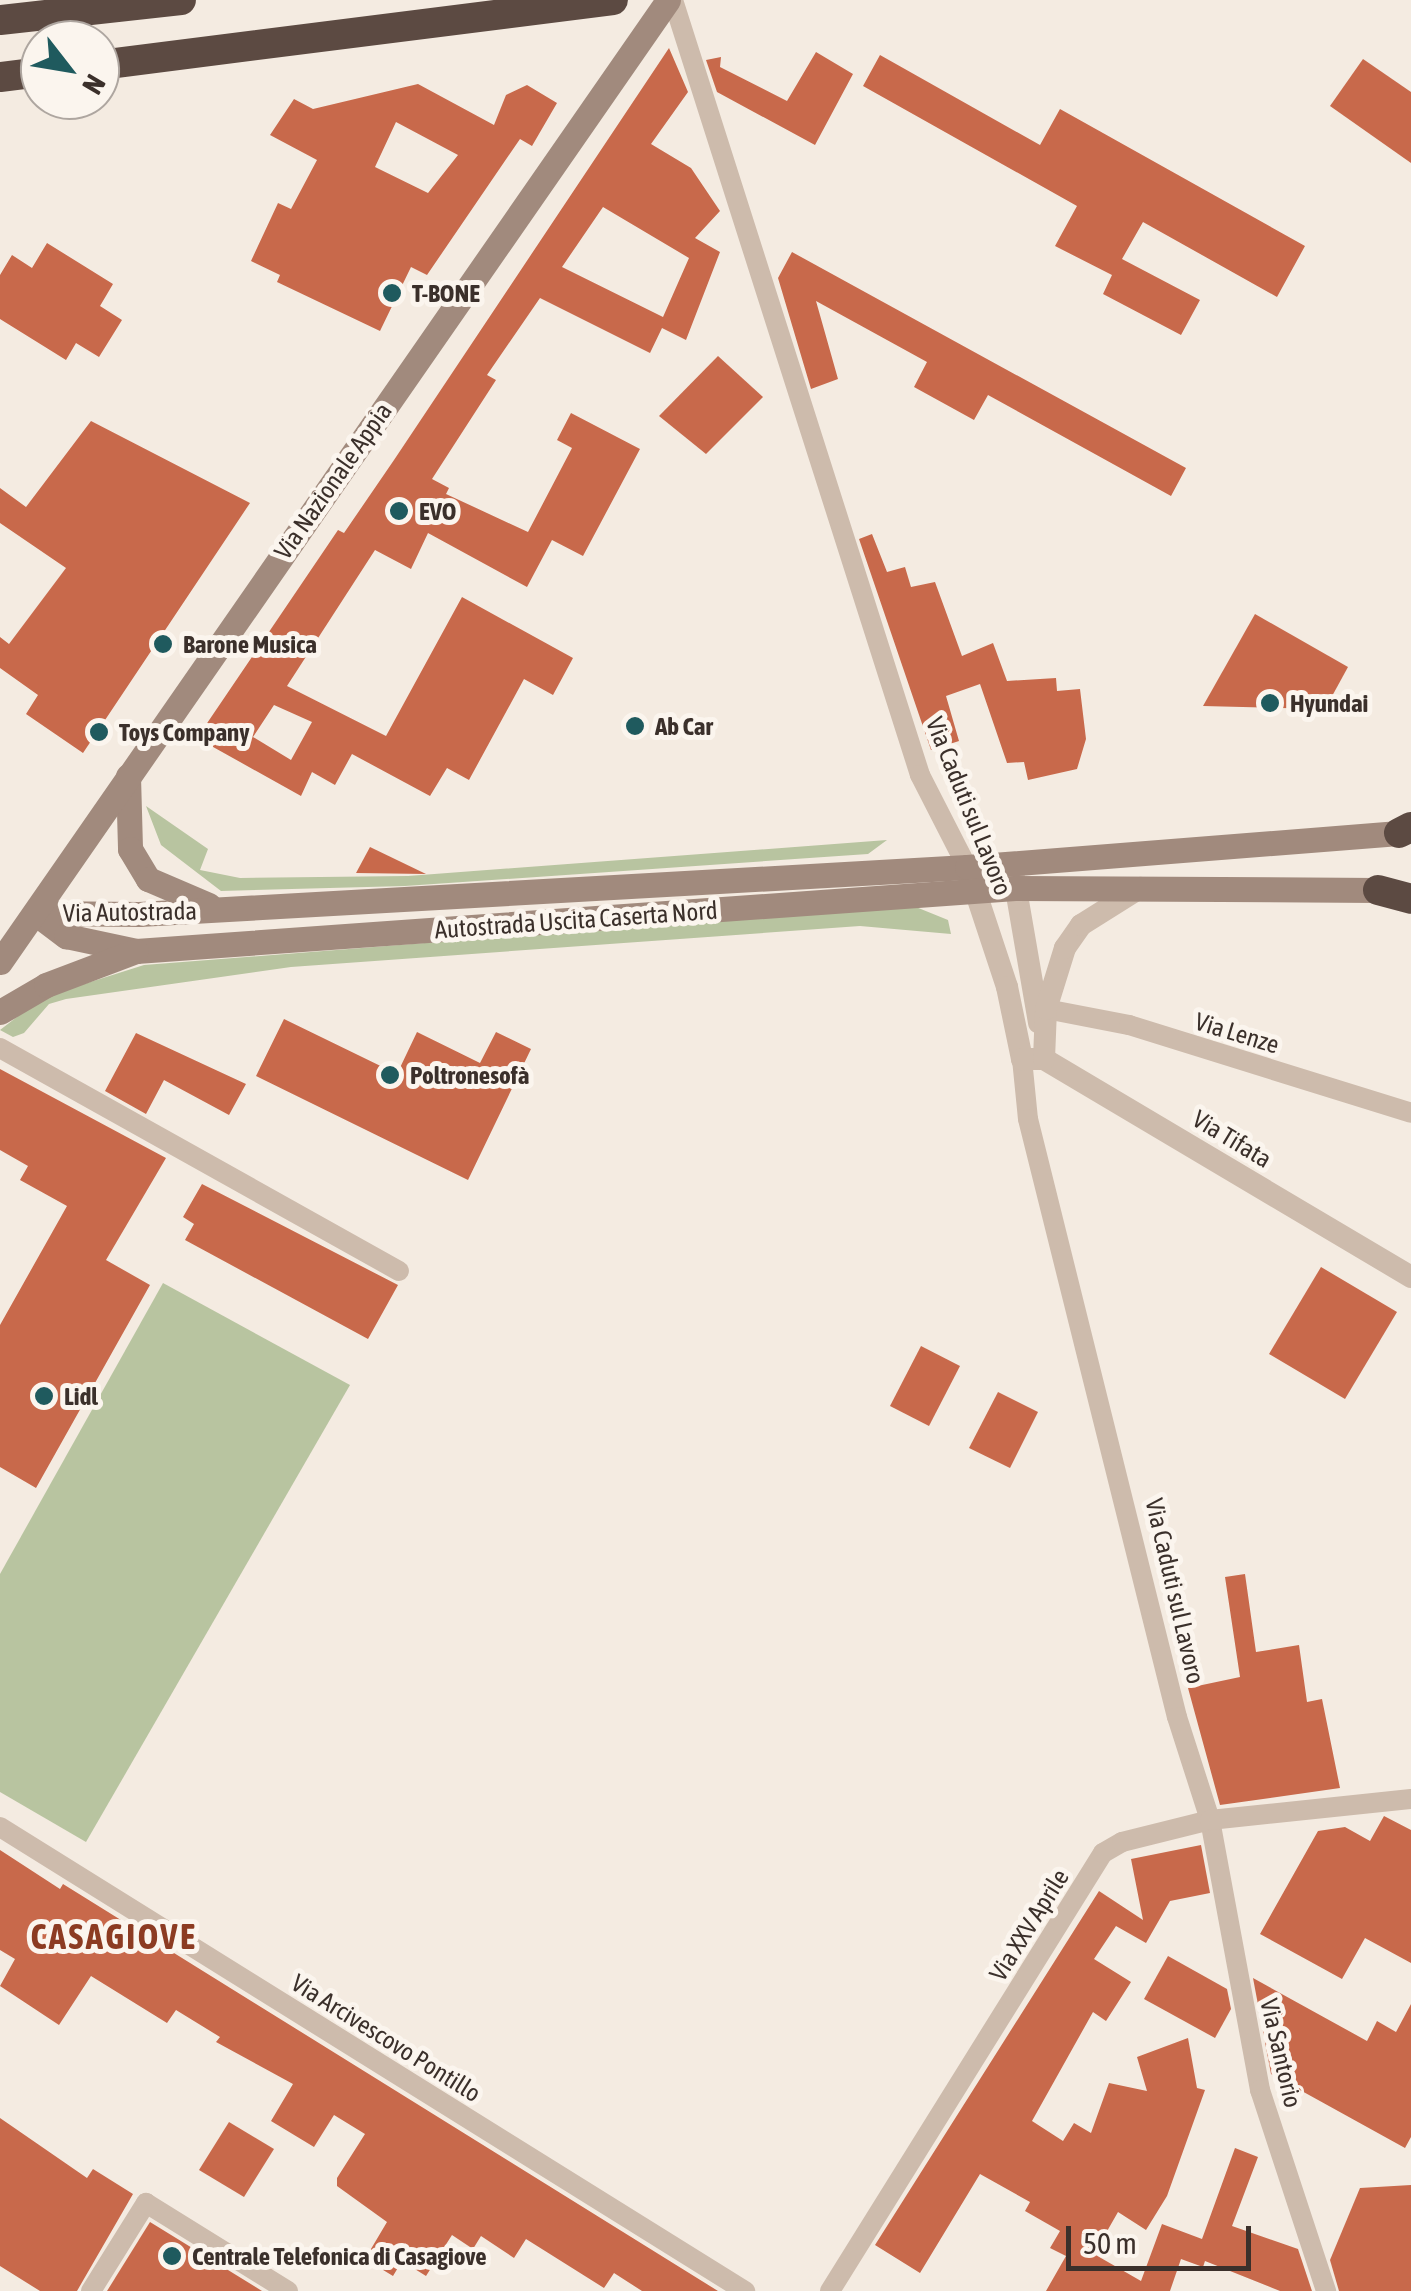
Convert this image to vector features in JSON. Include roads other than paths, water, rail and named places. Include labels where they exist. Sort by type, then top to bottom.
[{"type":"highway","points":[[0,20],[180,0]]},
{"type":"highway","points":[[120,62],[614,0]]},
{"type":"highway","points":[[1378,890],[1411,895]]},
{"type":"main road","name":"Via Nazionale Appia","points":[[0,962],[671,0]]},
{"type":"main road","name":"Via Autostrada","points":[[128,775],[130,848],[148,879],[188,900],[229,909]]},
{"type":"main road","name":"Autostrada Uscita Caserta Nord","points":[[136,951],[997,879],[1147,851],[1410,832]]},
{"type":"main road","name":"Autostrada Uscita Caserta Nord","points":[[229,909],[997,879],[1140,888],[1378,890]]},
{"type":"main road","name":"Via Autostrada","points":[[35,912],[229,909]]},
{"type":"main road","name":"Via Autostrada","points":[[35,912],[66,936],[136,951]]},
{"type":"main road","name":"Via Autostrada","points":[[0,1012],[46,985],[136,951]]},
{"type":"street","name":"Via Caduti sul Lavoro","points":[[671,0],[920,774],[997,879],[986,921],[1007,986],[1036,1051],[1022,1092],[1038,1135],[1176,1717],[1210,1820]]},
{"type":"street","points":[[997,879],[1032,982],[1036,1051]]},
{"type":"street","points":[[1036,1051],[1066,948],[1081,924],[1140,888]]},
{"type":"street","points":[[1007,986],[1032,982]]},
{"type":"street","name":"Via Lenze","points":[[1046,1009],[1129,1025],[1411,1113]]},
{"type":"street","points":[[0,1048],[399,1271]]},
{"type":"street","name":"Via Tifata","points":[[1036,1051],[1411,1278]]},
{"type":"street","name":"Via XXV Aprile","points":[[830,2291],[1103,1854],[1122,1842],[1210,1820],[1411,1799]]},
{"type":"street","name":"Via Santorio","points":[[1210,1820],[1260,2090],[1326,2291]]},
{"type":"street","name":"Via Arcivescovo Pontillo","points":[[3,1835],[746,2291]]},
{"type":"street","points":[[91,2291],[146,2203],[288,2291]]},
{"type":"place","name":"T-BONE","points":[[392,293]]},
{"type":"place","name":"EVO","points":[[399,511]]},
{"type":"place","name":"Barone Musica","points":[[163,644]]},
{"type":"place","name":"Hyundai","points":[[1270,703]]},
{"type":"place","name":"Ab Car","points":[[635,726]]},
{"type":"place","name":"Toys Company","points":[[99,732]]},
{"type":"place","name":"Poltronesofà","points":[[390,1075]]},
{"type":"place","name":"Lidl","points":[[44,1396]]},
{"type":"place","name":"Centrale Telefonica di Casagiove","points":[[172,2256]]},
{"type":"district","name":"CASAGIOVE","points":[[114,1936]]}]
